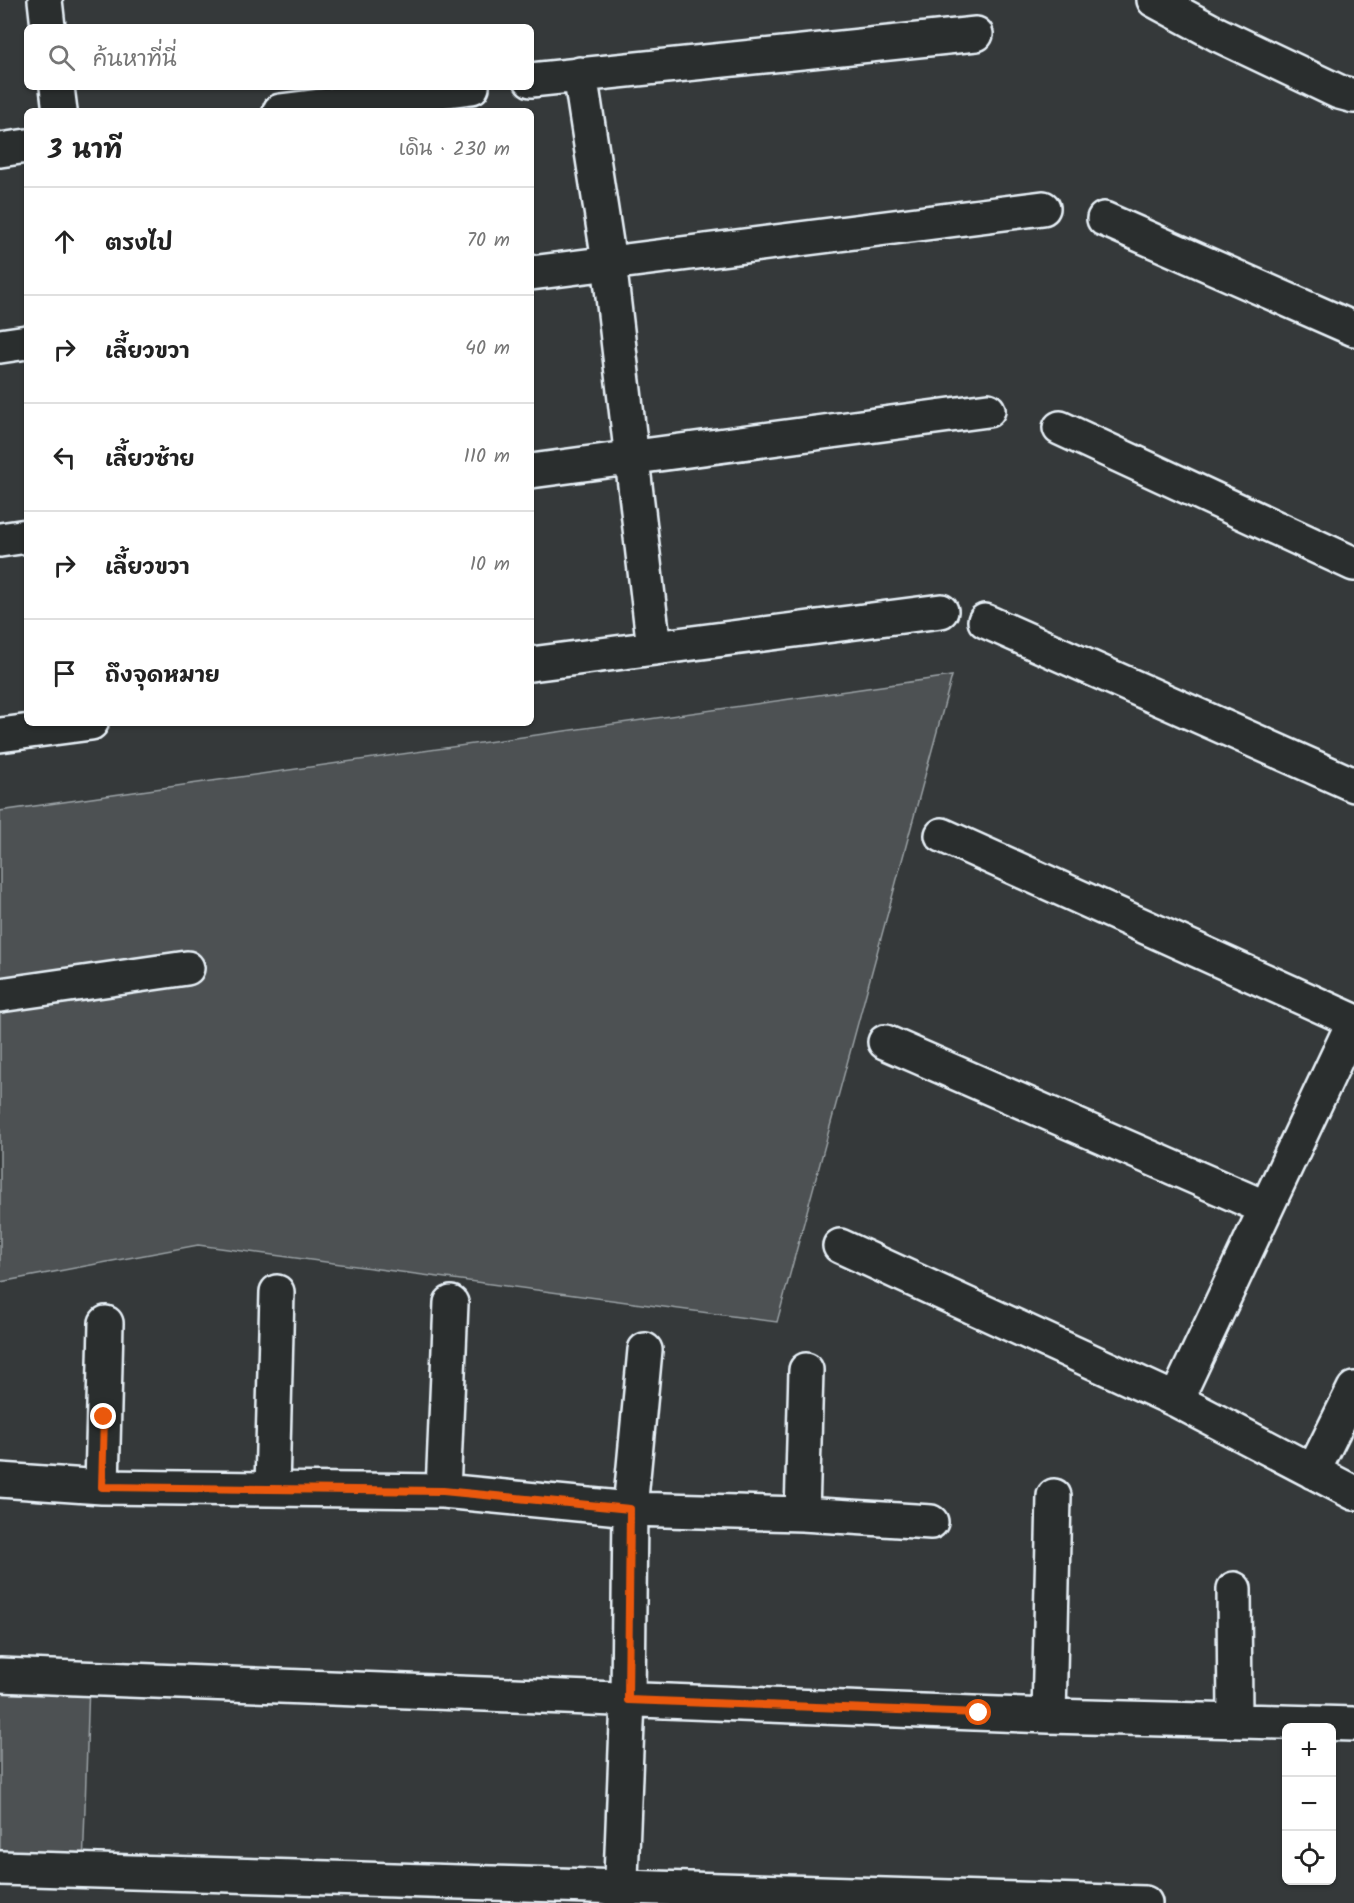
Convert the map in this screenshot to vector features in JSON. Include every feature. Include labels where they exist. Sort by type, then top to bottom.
[{"type":"street","points":[[45,0],[48,24]]},
{"type":"street","points":[[1157,1],[1216,34],[1339,92],[1354,96]]},
{"type":"street","points":[[534,80],[976,34]]},
{"type":"street","points":[[580,74],[609,262],[654,648]]},
{"type":"street","points":[[57,90],[60,108]]},
{"type":"street","points":[[304,108],[448,90]]},
{"type":"street","points":[[0,150],[24,146]]},
{"type":"street","points":[[534,273],[1043,208]]},
{"type":"street","points":[[1104,219],[1354,329]]},
{"type":"street","points":[[0,346],[24,342]]},
{"type":"street","points":[[534,471],[988,411]]},
{"type":"street","points":[[1060,428],[1354,564]]},
{"type":"street","points":[[0,540],[24,536]]},
{"type":"street","points":[[534,664],[941,611]]},
{"type":"street","points":[[985,621],[1354,785]]},
{"type":"street","points":[[0,735],[68,726]]},
{"type":"street","points":[[942,835],[1354,1021],[1176,1400]]},
{"type":"street","points":[[0,995],[187,968]]},
{"type":"street","points":[[885,1042],[1266,1208]]},
{"type":"street","points":[[840,1246],[1176,1400],[1354,1493]]},
{"type":"street","points":[[272,1488],[277,1292]]},
{"type":"street","points":[[443,1491],[451,1303]]},
{"type":"street","points":[[102,1487],[106,1323]]},
{"type":"street","points":[[620,1895],[628,1700],[630,1509],[645,1350]]},
{"type":"street","points":[[802,1514],[806,1370]]},
{"type":"street","points":[[1313,1472],[1354,1389]]},
{"type":"street","points":[[0,1480],[102,1487],[443,1491],[630,1509],[802,1514],[931,1522]]},
{"type":"street","points":[[1049,1716],[1054,1496]]},
{"type":"street","points":[[1234,1589],[1235,1721]]},
{"type":"street","points":[[0,1675],[1049,1716],[1354,1724]]},
{"type":"street","points":[[0,1869],[620,1895],[1145,1903]]},
{"type":"shaded area","points":[[952,676],[777,1322],[198,1245],[0,1282],[0,811]]},
{"type":"shaded area","points":[[0,1679],[89,1682],[83,1870],[0,1866]]},
{"type":"route","points":[[104,1417],[102,1487],[443,1491],[630,1509],[628,1700],[979,1713]]}]
